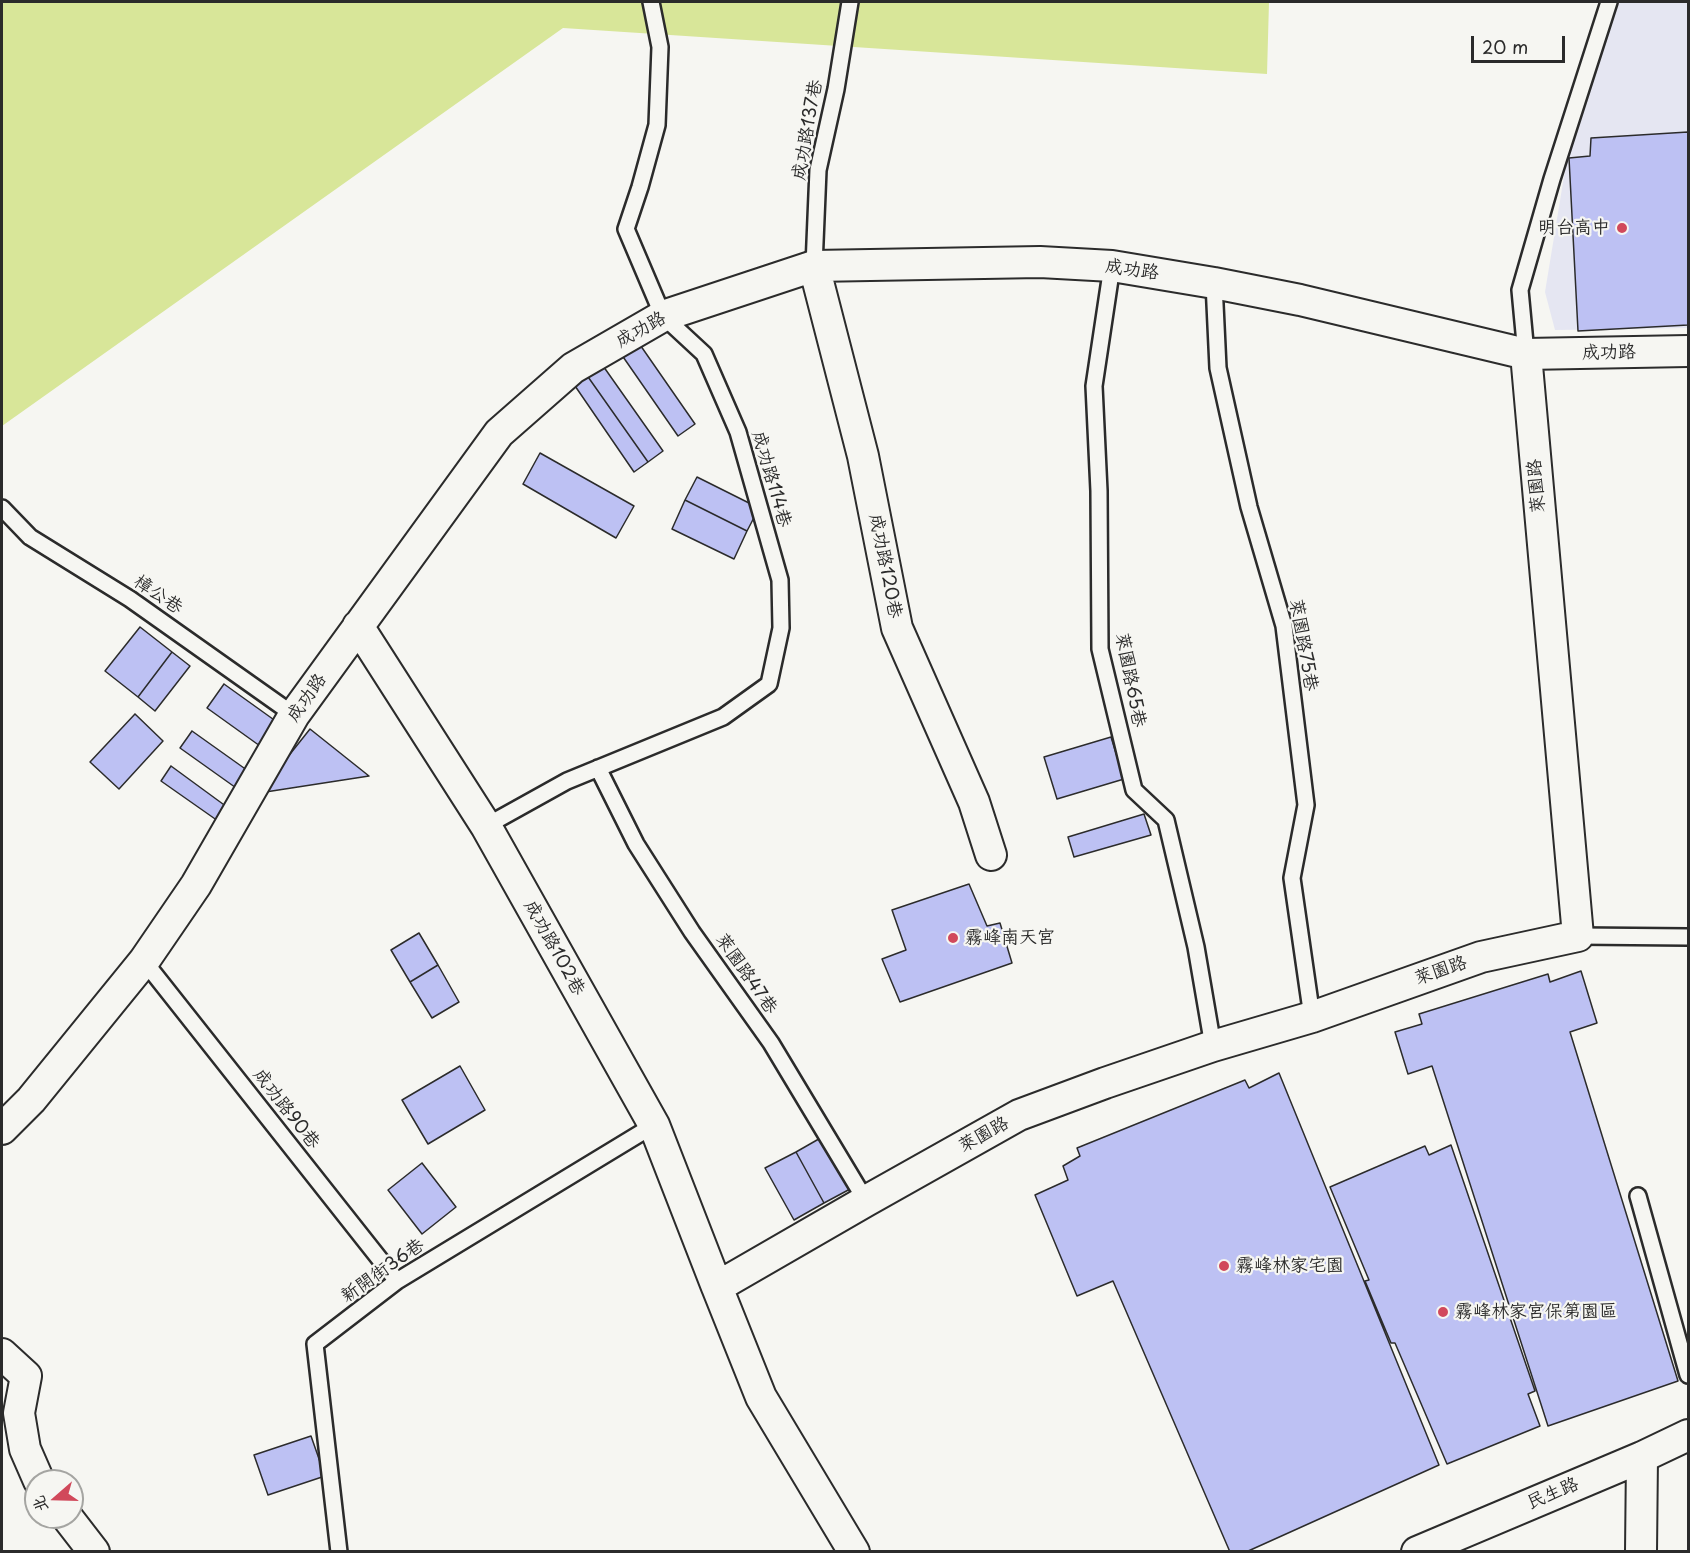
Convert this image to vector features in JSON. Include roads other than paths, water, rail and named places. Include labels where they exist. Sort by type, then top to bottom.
[{"type":"street","name":"成功路","points":[[2,1129],[31,1100],[144,961],[196,885],[294,714],[499,433],[573,368],[663,316],[814,266],[1040,262],[1112,266],[1214,283],[1300,300],[1526,354],[1689,351]]},
{"type":"street","name":"成功路120巷","points":[[814,266],[863,456],[897,628],[974,802],[991,855]]},
{"type":"street","name":"萊園路","points":[[717,1287],[1019,1115],[1213,1046],[1312,1017],[1481,957],[1578,936],[1526,354]]},
{"type":"street","name":"成功路102巷","points":[[358,626],[486,826],[654,1125],[717,1287]]},
{"type":"street","points":[[717,1287],[761,1396],[854,1551]]},
{"type":"street","points":[[2,1354],[26,1376],[19,1413],[25,1449],[34,1469]]},
{"type":"street","name":"民生路","points":[[1417,1551],[1689,1435]]},
{"type":"street","points":[[1641,1551],[1642,1457]]},
{"type":"street","points":[[77,1529],[94,1551]]},
{"type":"lane","name":"成功路114巷","points":[[486,826],[567,781],[723,717],[769,684],[781,628],[780,580],[738,432],[704,354],[663,316],[626,229],[657,126],[660,47],[651,2]]},
{"type":"lane","name":"成功路137巷","points":[[814,266],[818,170],[836,89],[850,2]]},
{"type":"lane","name":"萊園路","points":[[1526,354],[1520,290],[1552,179],[1609,2]]},
{"type":"lane","name":"萊園路65巷","points":[[1112,266],[1094,386],[1100,649],[1134,790],[1166,820],[1197,947],[1213,1046]]},
{"type":"lane","name":"萊園路75巷","points":[[1214,283],[1218,368],[1249,507],[1284,626],[1306,805],[1292,878],[1312,1017]]},
{"type":"lane","name":"樟公巷","points":[[2,508],[30,537],[130,599],[294,714]]},
{"type":"lane","name":"萊園路47巷","points":[[598,768],[636,844],[692,932],[771,1043],[866,1201]]},
{"type":"lane","points":[[1578,936],[1689,937]]},
{"type":"lane","name":"成功路90巷","points":[[144,961],[398,1281]]},
{"type":"lane","name":"新開街36巷","points":[[339,1551],[315,1344],[398,1281],[654,1125]]},
{"type":"lane","points":[[1638,1196],[1689,1375]]},
{"type":"place","name":"明台高中","points":[[1622,228]]},
{"type":"place","name":"霧峰南天宮","points":[[953,938]]},
{"type":"place","name":"霧峰林家宅園","points":[[1224,1266]]},
{"type":"place","name":"霧峰林家宮保第園區","points":[[1443,1312]]}]
